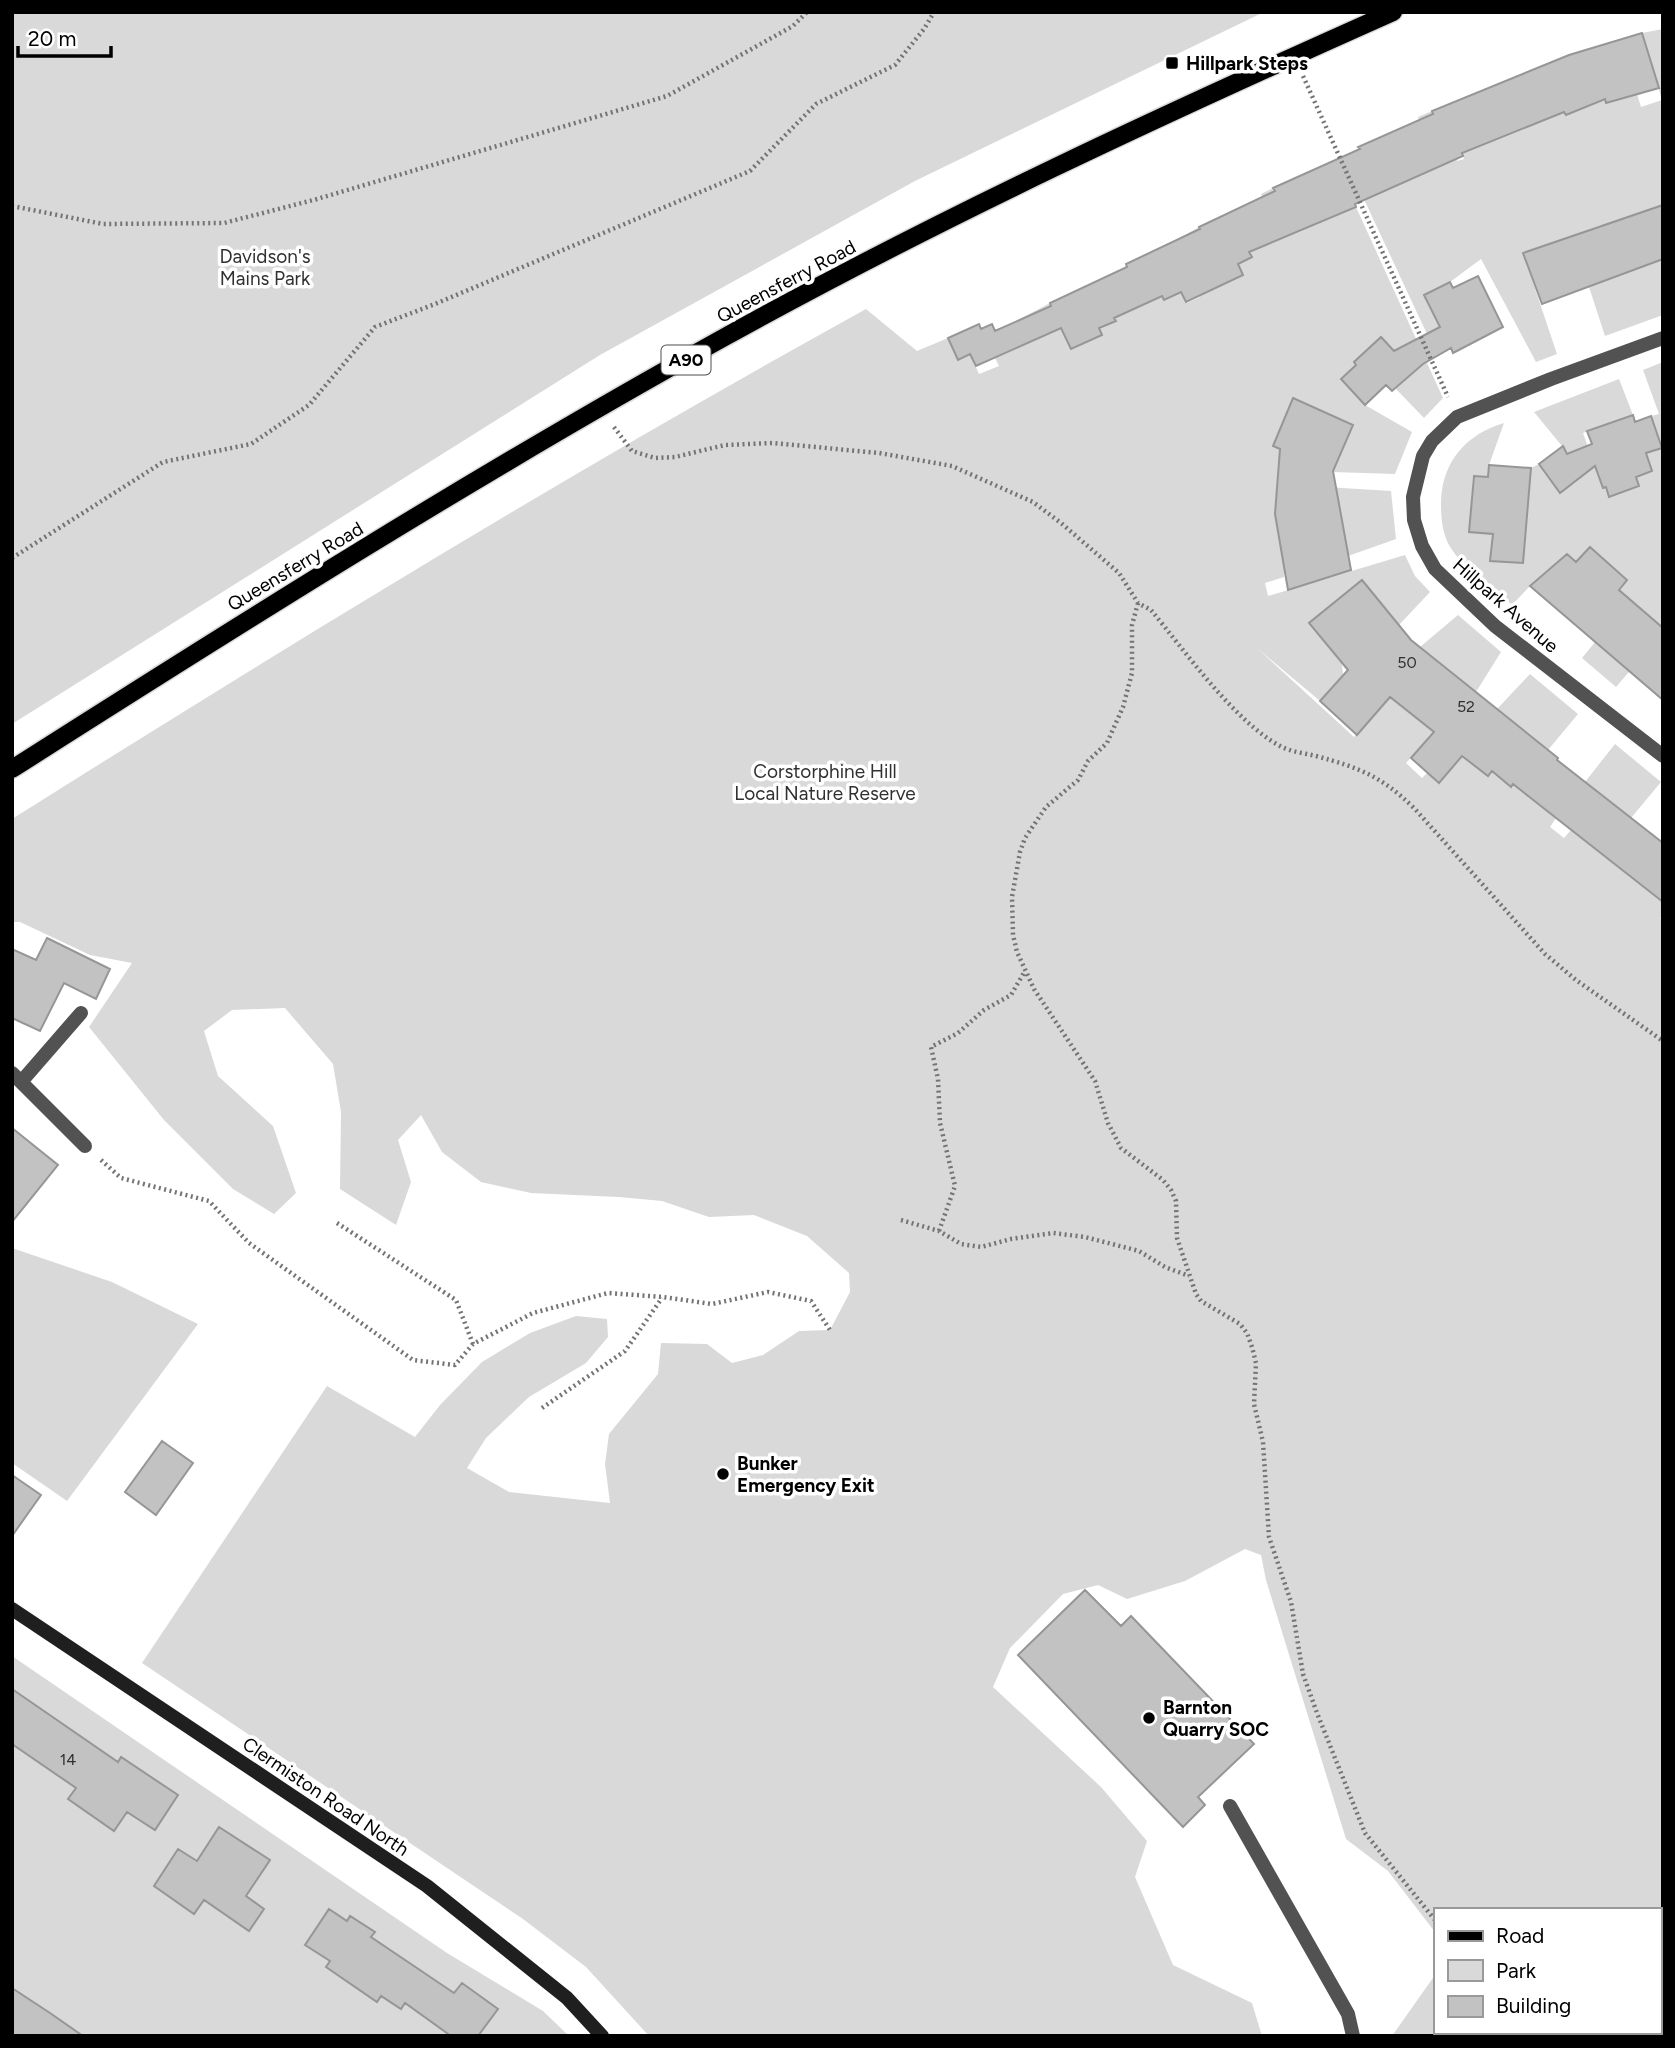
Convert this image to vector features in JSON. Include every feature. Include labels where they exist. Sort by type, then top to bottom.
[{"type":"main road","name":"Queensferry Road","points":[[12,769],[288,593],[723,338],[984,201],[1134,129],[1393,12]]},
{"type":"street","name":"Hillpark Avenue","points":[[1663,338],[1457,416],[1432,441],[1423,456],[1414,484],[1414,520],[1422,546],[1435,569],[1495,625],[1663,756]]},
{"type":"street","points":[[81,1013],[17,1077],[85,1146]]},
{"type":"street","name":"Clermiston Road North","points":[[12,1609],[427,1886],[567,1998],[602,2036]]},
{"type":"street","points":[[1230,1807],[1348,2014],[1353,2036]]},
{"type":"path","points":[[12,206],[103,224],[224,223],[317,199],[667,96],[793,26],[807,12]]},
{"type":"path","points":[[12,558],[163,462],[251,444],[309,405],[375,327],[750,171],[816,104],[895,65],[934,12]]},
{"type":"path","points":[[1294,56],[1457,416]]},
{"type":"path","points":[[602,408],[632,451],[654,458],[675,457],[725,445],[773,443],[879,453],[935,462],[961,470],[1033,502],[1061,523],[1119,573],[1138,603],[1132,625],[1132,673],[1123,707],[1107,743],[1088,761],[1077,780],[1046,807],[1025,838],[1020,852],[1012,897],[1012,921],[1017,952],[1043,1003],[1094,1081],[1108,1123],[1121,1148],[1163,1180],[1171,1190],[1176,1201],[1177,1238],[1189,1276],[1201,1301],[1240,1324],[1247,1333],[1256,1363],[1254,1404],[1262,1442],[1269,1536],[1291,1602],[1303,1674],[1365,1833],[1434,1919]]},
{"type":"path","points":[[1138,603],[1151,610],[1217,689],[1258,732],[1286,749],[1356,768],[1383,780],[1395,789],[1545,954],[1576,980],[1663,1041]]},
{"type":"path","points":[[939,1231],[955,1186],[940,1123],[939,1079],[931,1048],[958,1033],[984,1010],[1010,995],[1025,970]]},
{"type":"path","points":[[85,1146],[121,1178],[209,1201],[249,1243],[413,1360],[455,1365],[473,1344],[533,1313],[608,1293],[712,1304],[768,1292],[811,1301],[830,1330]]},
{"type":"path","points":[[901,1220],[939,1231],[961,1244],[981,1247],[1011,1239],[1053,1233],[1086,1237],[1139,1251],[1165,1267],[1189,1276]]},
{"type":"path","points":[[337,1223],[456,1300],[473,1344]]},
{"type":"path","points":[[542,1408],[625,1351],[663,1297]]},
{"type":"green space","name":"Davidson's Mains Park","points":[[12,12],[1264,12],[915,181],[600,355],[12,724]]},
{"type":"green space","points":[[1663,29],[1663,315],[1605,336],[1589,287],[1620,275],[1601,225],[1523,253],[1557,354],[1536,362],[1481,259],[1450,282],[1425,295],[1440,327],[1427,334],[1355,180],[1427,171],[1407,125],[1432,111],[1450,157],[1455,156],[1457,161],[1464,159],[1462,153],[1499,138],[1492,119],[1564,112],[1566,115],[1576,111],[1578,105],[1559,59],[1570,54],[1584,93],[1637,94],[1641,107],[1662,100],[1642,33]]},
{"type":"green space","name":"Corstorphine Hill Local Nature Reserve","points":[[1273,188],[1294,234],[1356,207],[1443,398],[1424,418],[1395,388],[1354,362],[1356,365],[1341,378],[1365,405],[1412,432],[1395,474],[1332,472],[1353,425],[1293,398],[1273,445],[1287,452],[1278,469],[1277,484],[1391,491],[1396,539],[1348,556],[1338,500],[1275,512],[1285,568],[1284,577],[1265,583],[1268,596],[1405,555],[1415,576],[1430,592],[1399,625],[1362,580],[1309,623],[1342,664],[1343,675],[1320,701],[1258,649],[1354,737],[1384,692],[1441,737],[1418,750],[1406,763],[1422,778],[1427,773],[1439,783],[1458,761],[1460,754],[1488,776],[1498,763],[1497,775],[1511,786],[1517,779],[1532,791],[1528,797],[1556,818],[1550,827],[1564,838],[1571,830],[1594,848],[1623,813],[1585,782],[1615,744],[1661,782],[1626,824],[1621,868],[1656,897],[1663,890],[1663,916],[1660,918],[1663,921],[1663,2036],[1550,2034],[1661,2034],[1661,1908],[1434,1908],[1434,1931],[1388,1871],[1346,1839],[1266,1580],[1261,1555],[1245,1549],[1185,1581],[1127,1599],[1098,1585],[1063,1594],[1010,1648],[993,1687],[1101,1787],[1147,1841],[1135,1877],[1173,1965],[1252,2003],[1262,2036],[649,2036],[586,1967],[523,1919],[142,1663],[327,1386],[415,1437],[440,1405],[482,1362],[530,1333],[576,1316],[607,1319],[608,1337],[586,1363],[529,1397],[486,1438],[467,1468],[509,1492],[610,1503],[605,1464],[609,1434],[658,1374],[661,1343],[707,1344],[732,1363],[763,1355],[799,1331],[830,1330],[850,1292],[849,1273],[807,1236],[754,1215],[709,1217],[662,1201],[531,1193],[481,1182],[442,1152],[421,1115],[398,1140],[411,1182],[396,1225],[340,1189],[341,1112],[333,1064],[285,1008],[232,1010],[204,1031],[218,1076],[273,1126],[296,1193],[274,1214],[233,1189],[164,1120],[89,1027],[132,963],[90,955],[20,922],[12,922],[12,819],[436,558],[650,431],[866,309],[917,351],[948,338],[958,360],[970,354],[979,374],[999,366],[995,358],[1022,346],[1012,323],[1050,303],[1071,348],[1099,328],[1115,321],[1110,308],[1162,296],[1165,300],[1181,292],[1187,303],[1200,297],[1174,241],[1199,227],[1225,283],[1243,275],[1238,264],[1251,257],[1249,252],[1278,239],[1261,194]]},
{"type":"green space","points":[[1663,362],[1663,628],[1638,607],[1602,648],[1629,672],[1616,687],[1582,658],[1623,608],[1613,596],[1627,580],[1590,547],[1576,562],[1567,555],[1512,605],[1470,570],[1449,545],[1442,519],[1442,488],[1451,462],[1468,442],[1478,434],[1504,423],[1489,465],[1488,477],[1473,476],[1469,532],[1493,534],[1491,561],[1523,563],[1531,468],[1539,464],[1560,493],[1579,479],[1557,450],[1562,446],[1534,412],[1619,379],[1633,415],[1583,433],[1603,488],[1606,487],[1609,497],[1636,477],[1652,470],[1646,453],[1662,447],[1651,416],[1659,414],[1643,370]]},
{"type":"green space","points":[[1458,615],[1501,652],[1476,692],[1420,647]]},
{"type":"green space","points":[[1530,674],[1578,714],[1548,750],[1497,709]]},
{"type":"green space","points":[[12,1248],[112,1282],[198,1324],[67,1501],[12,1463]]},
{"type":"green space","points":[[12,1656],[447,1953],[543,2011],[569,2036],[12,2036]]},
{"type":"green space","points":[[1434,1976],[1434,2034],[1537,2034],[1536,2036],[1392,2036]]},
{"type":"building","points":[[1642,33],[1659,88],[1606,103],[1605,99],[1566,115],[1564,112],[1462,153],[1463,156],[1355,204],[1356,207],[1249,252],[1252,257],[1238,264],[1243,275],[1186,302],[1181,292],[1164,300],[1162,296],[1114,318],[1116,321],[1099,328],[1102,335],[1071,349],[1061,328],[976,366],[970,354],[958,360],[948,338],[979,324],[981,329],[992,324],[995,331],[1051,306],[1050,303],[1275,191],[1273,188],[1433,114],[1432,111],[1569,55]]},
{"type":"building","points":[[1663,205],[1663,259],[1542,304],[1523,253]]},
{"type":"building","points":[[1478,276],[1503,327],[1453,353],[1451,348],[1423,364],[1392,391],[1386,385],[1365,405],[1341,379],[1356,365],[1354,362],[1381,337],[1394,351],[1440,327],[1424,295],[1450,282],[1453,288]]},
{"type":"building","points":[[1293,398],[1353,425],[1333,471],[1351,570],[1288,590],[1275,514],[1280,449],[1273,446]]},
{"type":"building","points":[[1633,415],[1635,422],[1651,416],[1662,448],[1646,453],[1652,471],[1636,477],[1639,486],[1609,497],[1595,466],[1560,493],[1539,464],[1563,446],[1567,454],[1592,444],[1587,431]]},
{"type":"building","points":[[1489,465],[1531,468],[1523,563],[1490,561],[1493,534],[1469,532],[1474,476],[1488,477]]},
{"type":"building","points":[[1590,547],[1627,580],[1619,590],[1663,628],[1663,700],[1530,586],[1567,554],[1576,562]]},
{"type":"building","points":[[1362,580],[1411,640],[1663,843],[1663,902],[1513,784],[1511,787],[1492,771],[1488,776],[1462,756],[1439,783],[1411,758],[1434,732],[1390,697],[1357,735],[1320,701],[1348,670],[1309,623]]},
{"type":"building","points":[[47,938],[110,969],[96,999],[64,983],[40,1031],[12,1018],[12,949],[36,960]]},
{"type":"building","points":[[12,1128],[58,1165],[12,1222]]},
{"type":"building","points":[[162,1441],[193,1463],[156,1515],[125,1492]]},
{"type":"building","points":[[12,1475],[41,1495],[12,1536]]},
{"type":"building","name":"Barnton Quarry SOC","points":[[1085,1590],[1121,1626],[1131,1616],[1254,1744],[1198,1797],[1205,1805],[1183,1827],[1018,1655]]},
{"type":"building","points":[[12,1689],[118,1762],[121,1757],[178,1795],[155,1830],[127,1812],[114,1831],[68,1799],[76,1788],[12,1744]]},
{"type":"building","points":[[219,1827],[270,1860],[246,1896],[264,1909],[249,1931],[204,1900],[194,1914],[154,1886],[178,1849],[197,1861]]},
{"type":"building","points":[[329,1909],[347,1921],[350,1916],[375,1932],[371,1937],[454,1993],[462,1983],[498,2009],[478,2036],[451,2036],[405,2003],[401,2009],[381,1996],[377,2002],[326,1967],[330,1961],[305,1945]]},
{"type":"building","points":[[12,1988],[50,2013],[83,2036],[12,2036]]},
{"type":"place","name":"Hillpark Steps","points":[[1172,63]]},
{"type":"place","name":"Bunker Emergency Exit","points":[[723,1474]]},
{"type":"place","name":"Barnton Quarry SOC","points":[[1149,1718]]}]
